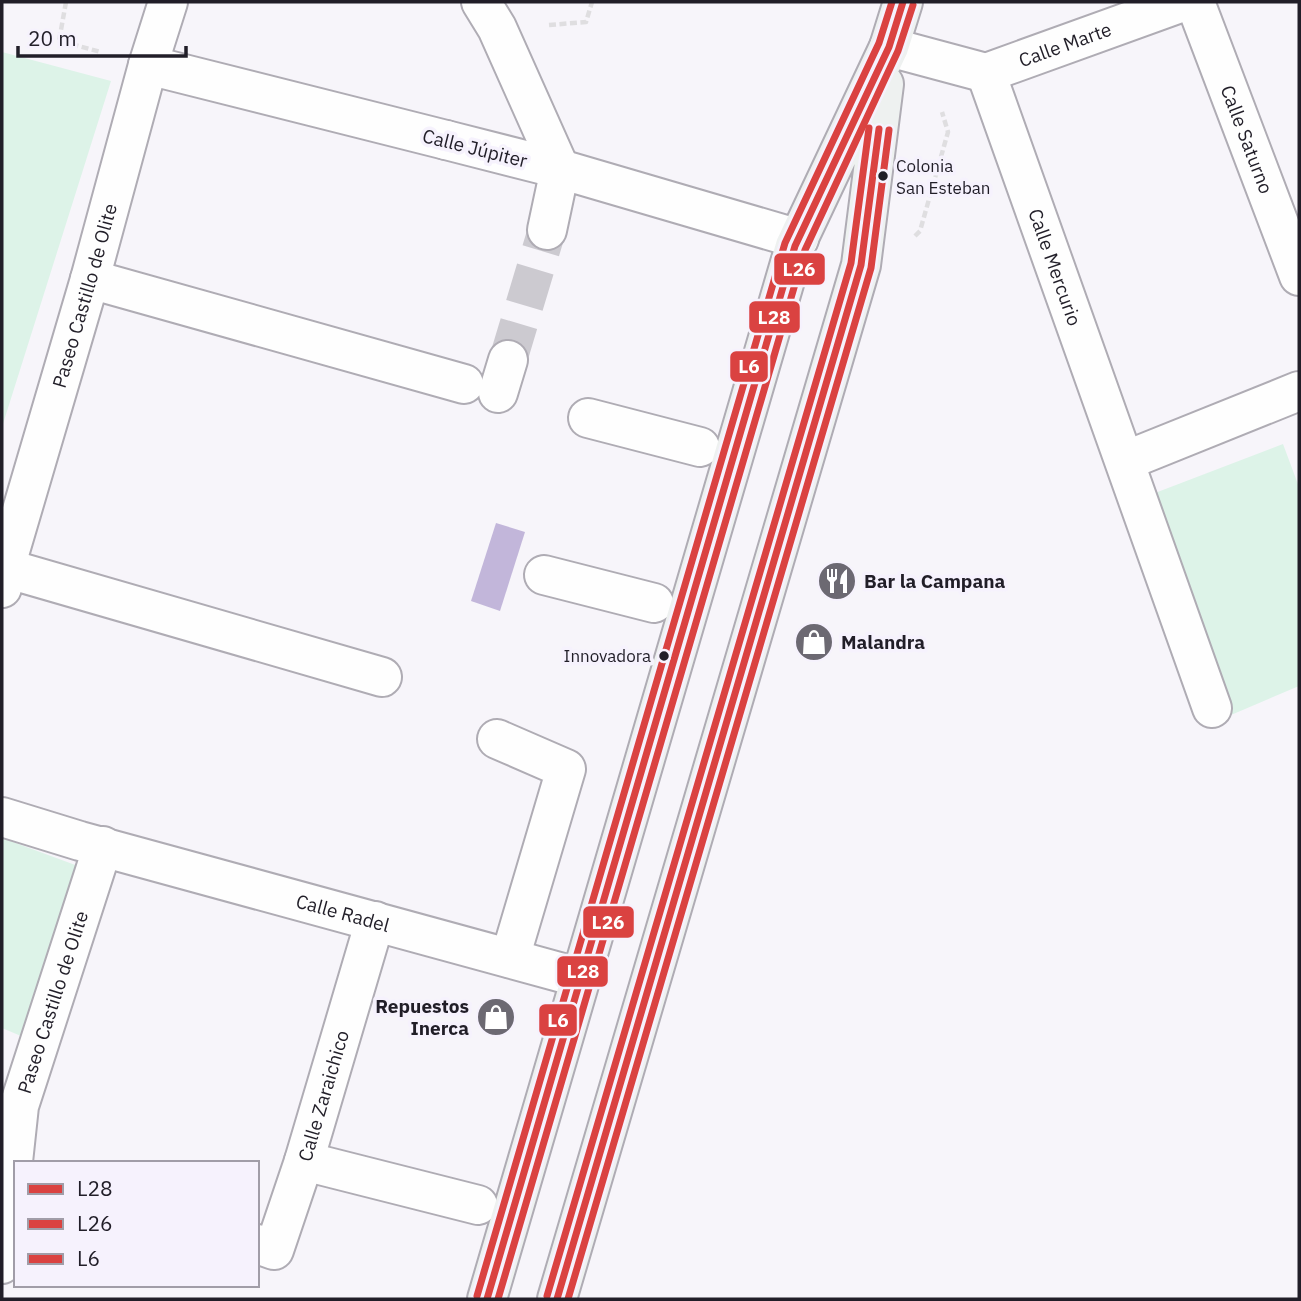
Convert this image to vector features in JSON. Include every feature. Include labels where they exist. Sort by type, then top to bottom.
[{"type":"main road","points":[[487,1299],[799,239],[889,47],[903,2]]},
{"type":"main road","points":[[558,1299],[861,265],[889,47]]},
{"type":"street","name":"Paseo Castillo de Olite","points":[[3,578],[168,2]]},
{"type":"street","points":[[481,2],[497,28],[560,169],[547,230]]},
{"type":"street","name":"Calle Saturno","points":[[1195,2],[1299,276]]},
{"type":"street","name":"Calle Marte","points":[[986,73],[1160,6]]},
{"type":"street","points":[[889,47],[986,73]]},
{"type":"street","name":"Calle Júpiter","points":[[148,65],[560,169],[799,239]]},
{"type":"street","name":"Calle Mercurio","points":[[986,73],[1212,708]]},
{"type":"street","points":[[90,279],[490,379]]},
{"type":"street","points":[[1125,461],[1299,391]]},
{"type":"street","points":[[588,418],[700,447]]},
{"type":"street","points":[[544,575],[654,603]]},
{"type":"street","points":[[3,578],[382,677]]},
{"type":"street","points":[[497,739],[566,769],[510,958]]},
{"type":"street","points":[[2,817],[103,846]]},
{"type":"street","name":"Paseo Castillo de Olite","points":[[26,1158],[19,1106],[103,846]]},
{"type":"street","name":"Calle Radel","points":[[103,846],[581,978]]},
{"type":"street","name":"Calle Zaraichico","points":[[259,1245],[274,1250],[304,1161],[375,921]]},
{"type":"street","points":[[304,1161],[478,1205]]},
{"type":"street","name":"Paseo Castillo de Olite","points":[[2,1264],[14,1211]]},
{"type":"path","points":[[66,2],[59,41],[148,65]]},
{"type":"green space","points":[[2,52],[111,81],[2,427]]},
{"type":"green space","points":[[1283,444],[1299,487],[1299,686],[1231,715],[1155,493]]},
{"type":"green space","points":[[2,838],[78,866],[21,1036],[2,1028]]},
{"type":"shaded area","points":[[496,523],[525,532],[500,611],[471,601]]},
{"type":"tunnel","points":[[508,360],[547,230]]},
{"type":"transit line","name":"L6","points":[[477,1296],[785,243],[879,43],[892,2]]},
{"type":"transit line","name":"L28","points":[[487,1299],[795,246],[889,47],[903,2]]},
{"type":"transit line","name":"L26","points":[[498,1299],[805,250],[898,51],[913,5]]},
{"type":"transit line","name":"L6","points":[[547,1296],[851,263],[869,128]]},
{"type":"transit line","name":"L28","points":[[557,1299],[861,265],[879,129]]},
{"type":"transit line","name":"L26","points":[[568,1299],[871,268],[889,130]]},
{"type":"place","name":"Colonia San Esteban","points":[[883,176]]},
{"type":"place","name":"Bar la Campana","points":[[837,581]]},
{"type":"place","name":"Malandra","points":[[814,642]]},
{"type":"place","name":"Innovadora","points":[[664,656]]},
{"type":"place","name":"Repuestos Inerca","points":[[496,1017]]}]
